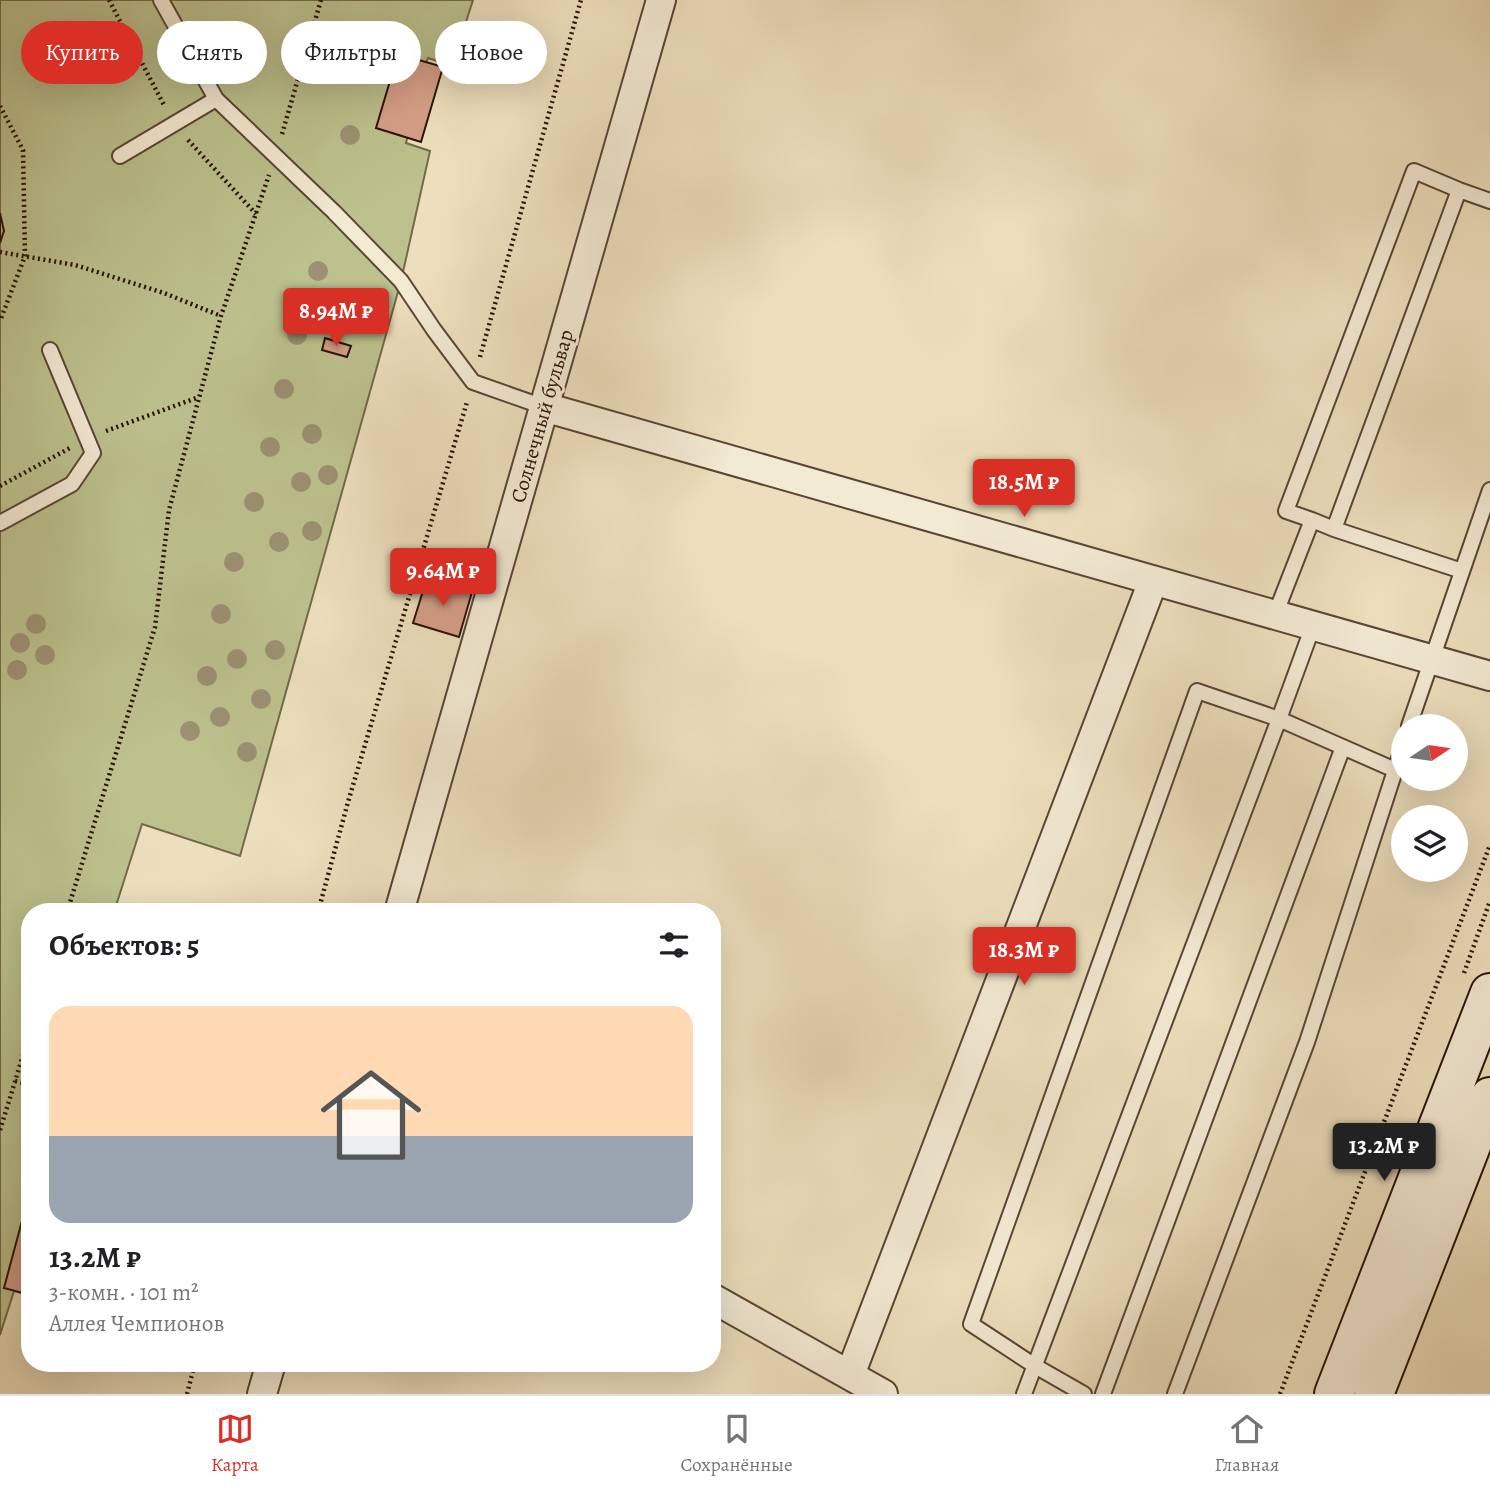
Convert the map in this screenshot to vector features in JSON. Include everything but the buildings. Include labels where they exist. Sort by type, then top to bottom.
[{"type":"main road","points":[[1334,1394],[1490,993]]},
{"type":"main road","points":[[1374,1394],[1490,1097]]},
{"type":"street","name":"Солнечный бульвар","points":[[403,903],[661,0]]},
{"type":"street","points":[[544,407],[1490,676]]},
{"type":"street","points":[[850,1375],[1153,581]]},
{"type":"street","points":[[721,1303],[883,1394]]},
{"type":"street","points":[[262,1394],[268,1372]]},
{"type":"lane","points":[[161,0],[216,99],[401,281],[473,382],[544,407]]},
{"type":"lane","points":[[120,156],[216,99]]},
{"type":"lane","points":[[1462,571],[1286,511],[1414,171],[1490,201]]},
{"type":"lane","points":[[1334,529],[1459,190]]},
{"type":"lane","points":[[0,523],[72,484],[93,453],[50,350]]},
{"type":"lane","points":[[1413,714],[1490,490]]},
{"type":"lane","points":[[1275,615],[1312,520]]},
{"type":"lane","points":[[1024,1394],[1313,626]]},
{"type":"lane","points":[[1084,1394],[971,1324],[1197,691],[1279,719],[1391,768]]},
{"type":"lane","points":[[1103,1394],[1343,747]]},
{"type":"lane","points":[[1175,1394],[1307,1042],[1391,782]]},
{"type":"path","points":[[70,903],[155,627],[169,510],[221,316],[276,156],[321,0]]},
{"type":"path","points":[[320,903],[473,382],[581,0]]},
{"type":"path","points":[[0,106],[23,150],[25,256],[0,321]]},
{"type":"path","points":[[0,252],[75,265],[164,293],[221,316]]},
{"type":"path","points":[[1280,1394],[1490,845]]},
{"type":"path","points":[[0,1130],[21,1062]]},
{"type":"path","points":[[15,1081],[21,1083]]},
{"type":"path","points":[[187,1394],[193,1372]]},
{"type":"green space","points":[[0,0],[473,0],[466,21],[435,21],[435,60],[428,58],[421,82],[421,21],[281,21],[281,84],[421,84],[406,143],[430,151],[401,281],[240,856],[142,824],[117,903],[21,903],[21,1293],[14,1291],[0,1335]]}]
